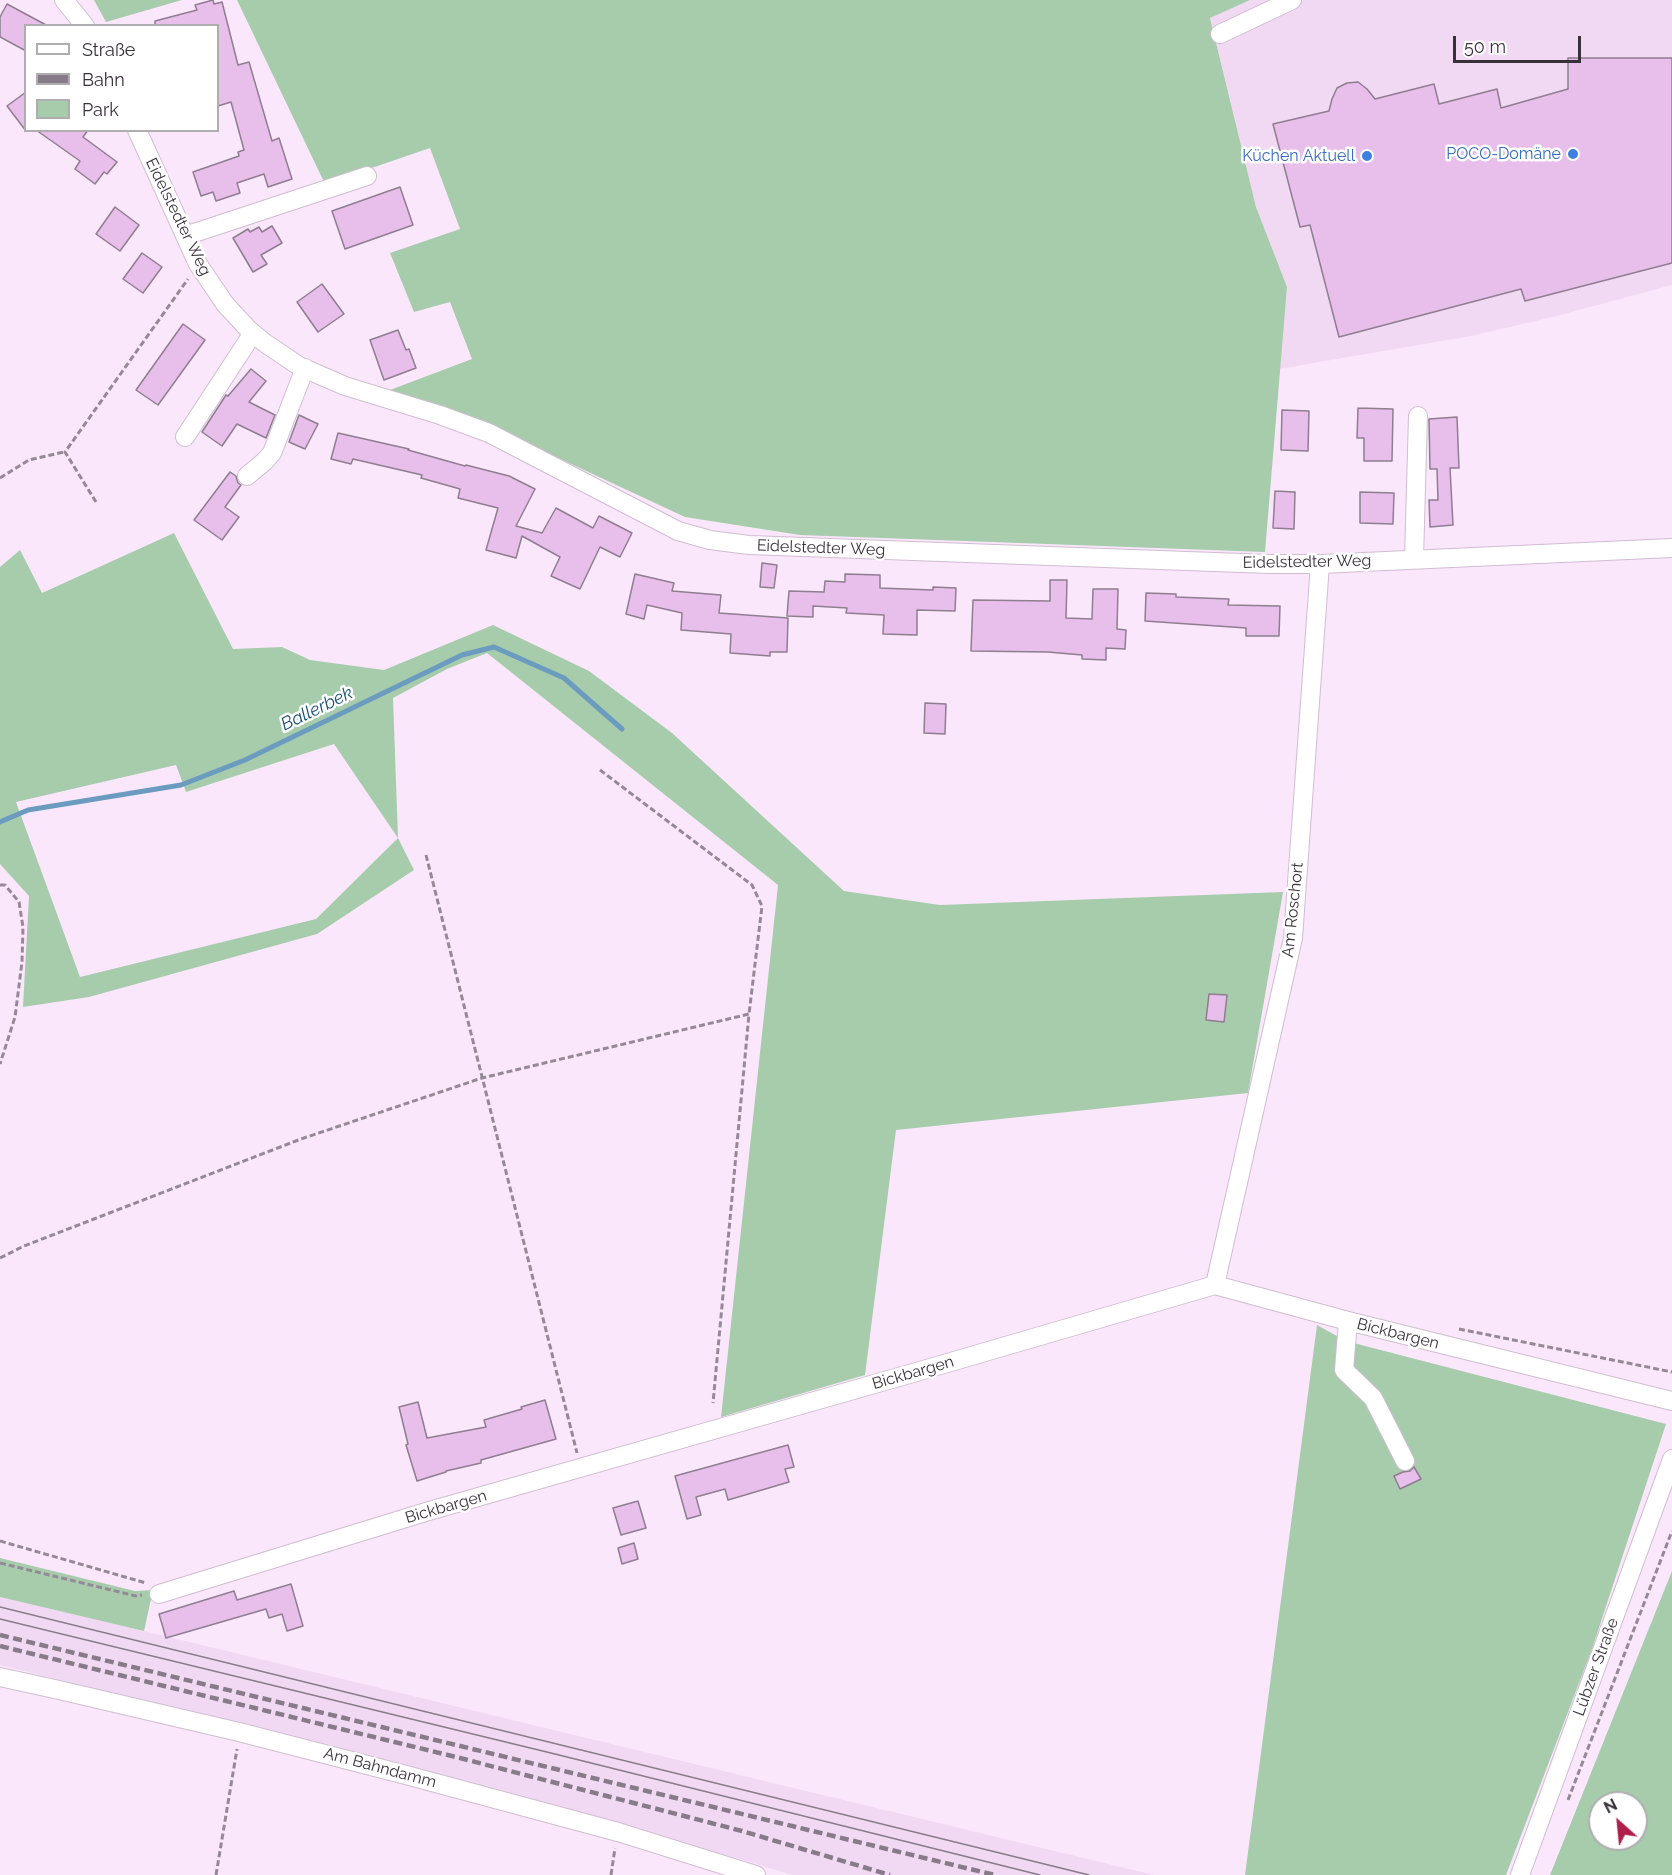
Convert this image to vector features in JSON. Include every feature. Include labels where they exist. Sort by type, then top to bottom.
[{"type":"street","points":[[64,0],[83,24]]},
{"type":"street","points":[[1220,34],[1292,0]]},
{"type":"street","name":"Eidelstedter Weg","points":[[138,132],[198,264],[220,298],[253,333],[281,355],[345,386],[440,415],[489,433],[678,531],[710,540],[749,545],[1320,564],[1672,548]]},
{"type":"street","points":[[185,236],[367,176]]},
{"type":"street","points":[[184,437],[253,333]]},
{"type":"street","points":[[247,476],[272,453],[305,368]]},
{"type":"street","points":[[1414,559],[1418,416]]},
{"type":"street","name":"Am Roschort","points":[[1215,1285],[1293,938],[1320,564]]},
{"type":"street","name":"Bickbargen","points":[[159,1594],[429,1511],[913,1374],[1215,1285],[1348,1321],[1672,1401]]},
{"type":"street","points":[[1348,1321],[1344,1370],[1373,1398],[1405,1461]]},
{"type":"street","name":"Lübzer Straße","points":[[1520,1875],[1672,1459]]},
{"type":"street","name":"Am Bahndamm","points":[[0,1677],[240,1732],[618,1832],[756,1875]]},
{"type":"path","points":[[0,478],[29,460],[65,452],[198,264]]},
{"type":"path","points":[[65,452],[96,502]]},
{"type":"path","points":[[600,770],[752,885],[762,906],[749,1014],[712,1403]]},
{"type":"path","points":[[426,855],[581,1468]]},
{"type":"path","points":[[0,885],[5,885],[19,902],[23,927],[22,962],[15,1017],[0,1064]]},
{"type":"path","points":[[0,1258],[35,1242],[301,1140],[482,1078],[749,1014]]},
{"type":"path","points":[[1457,1328],[1672,1372]]},
{"type":"path","points":[[1565,1808],[1672,1531]]},
{"type":"path","points":[[0,1541],[144,1581],[159,1594]]},
{"type":"path","points":[[0,1563],[136,1596]]},
{"type":"path","points":[[216,1875],[240,1732]]},
{"type":"path","points":[[611,1875],[618,1832]]},
{"type":"shaded area","points":[[1250,0],[1672,0],[1672,285],[1471,336],[1279,369],[1287,287],[1256,207],[1210,17]]},
{"type":"shaded area","points":[[0,1597],[1154,1875],[792,1875],[270,1732],[0,1665]]},
{"type":"green space","points":[[94,0],[182,0],[106,22]]},
{"type":"green space","points":[[237,0],[1250,0],[1210,18],[1256,207],[1287,287],[1265,552],[800,535],[685,517],[466,415],[390,390],[472,359],[450,302],[414,312],[390,253],[460,229],[430,148],[325,184]]},
{"type":"green space","points":[[174,533],[233,649],[282,647],[310,660],[384,670],[493,625],[589,671],[672,733],[844,891],[940,905],[1283,892],[1248,1093],[896,1130],[865,1375],[721,1417],[778,885],[487,653],[447,669],[393,698],[398,838],[414,870],[317,934],[89,997],[23,1007],[29,896],[0,864],[0,567],[20,550],[42,593]],"holes":[[[334,744],[398,838],[316,919],[80,977],[16,802],[176,765],[186,792]]]},
{"type":"green space","points":[[1317,1325],[1346,1341],[1666,1424],[1592,1649],[1506,1875],[1245,1875]]},
{"type":"green space","points":[[0,1558],[135,1591],[153,1590],[144,1631],[0,1597]]},
{"type":"green space","points":[[1672,1571],[1672,1875],[1550,1875]]},
{"type":"building","points":[[213,0],[214,4],[222,2],[238,65],[249,62],[272,141],[279,138],[292,179],[268,187],[264,174],[237,183],[240,193],[216,201],[213,192],[201,196],[193,172],[239,156],[238,152],[244,150],[231,102],[219,106],[219,24],[155,24],[155,21],[197,10],[195,5]]},
{"type":"building","points":[[7,4],[44,24],[24,24],[24,50],[0,37],[0,17]]},
{"type":"building","name":"POCO-Domäne","points":[[1568,58],[1672,58],[1672,263],[1525,301],[1521,289],[1339,337],[1310,225],[1300,227],[1273,124],[1329,111],[1337,88],[1347,83],[1358,82],[1375,99],[1434,84],[1439,104],[1497,89],[1501,108],[1568,89]]},
{"type":"building","points":[[24,93],[24,128],[7,106]]},
{"type":"building","points":[[39,132],[87,132],[83,137],[117,162],[107,174],[104,172],[95,184],[75,169],[80,161]]},
{"type":"building","points":[[400,187],[413,225],[345,249],[332,211]]},
{"type":"building","points":[[115,207],[139,225],[120,251],[96,234]]},
{"type":"building","points":[[272,226],[282,243],[261,255],[267,264],[253,272],[233,238],[248,229],[250,232],[259,227],[262,232]]},
{"type":"building","points":[[142,253],[162,267],[143,293],[123,279]]},
{"type":"building","points":[[322,284],[344,314],[318,332],[297,302]]},
{"type":"building","points":[[183,324],[205,340],[158,405],[136,390]]},
{"type":"building","points":[[398,330],[406,350],[409,349],[416,368],[384,380],[370,340]]},
{"type":"building","points":[[251,369],[266,381],[249,402],[275,415],[266,438],[237,424],[222,446],[202,432],[226,395],[228,396]]},
{"type":"building","points":[[1358,408],[1393,409],[1392,461],[1364,461],[1364,438],[1357,438]]},
{"type":"building","points":[[1282,410],[1309,411],[1308,451],[1281,450]]},
{"type":"building","points":[[299,415],[318,424],[305,449],[289,442]]},
{"type":"building","points":[[1457,417],[1459,468],[1450,468],[1453,525],[1430,527],[1429,500],[1438,500],[1437,469],[1430,469],[1429,419]]},
{"type":"building","points":[[338,433],[509,476],[535,489],[516,526],[542,533],[556,508],[593,528],[599,516],[632,533],[620,557],[600,547],[580,589],[551,576],[560,557],[522,536],[516,558],[486,550],[498,508],[458,498],[460,489],[421,478],[422,475],[353,459],[351,464],[331,459]]},
{"type":"building","points":[[230,472],[236,476],[241,485],[225,507],[239,517],[222,540],[194,520]]},
{"type":"building","points":[[1275,491],[1295,492],[1294,529],[1273,528]]},
{"type":"building","points":[[1360,492],[1394,493],[1393,524],[1360,523]]},
{"type":"building","points":[[762,563],[777,565],[774,588],[760,587]]},
{"type":"building","points":[[635,574],[674,583],[672,591],[721,595],[719,613],[788,618],[787,652],[770,652],[770,656],[730,653],[731,634],[681,630],[682,613],[647,605],[644,619],[626,614]]},
{"type":"building","points":[[845,574],[880,575],[880,588],[933,590],[933,587],[956,588],[955,611],[917,610],[917,635],[883,634],[884,615],[846,613],[847,608],[813,606],[813,617],[787,616],[789,591],[824,592],[825,581],[845,582]]},
{"type":"building","points":[[1050,580],[1067,580],[1066,618],[1092,619],[1093,589],[1118,589],[1117,629],[1126,630],[1125,649],[1106,648],[1106,660],[1082,659],[1082,655],[1048,652],[971,651],[973,600],[1050,601]]},
{"type":"building","points":[[1146,593],[1176,594],[1176,597],[1229,599],[1228,605],[1280,606],[1279,636],[1246,636],[1246,628],[1145,621]]},
{"type":"building","points":[[925,703],[946,704],[945,734],[924,733]]},
{"type":"building","points":[[1209,994],[1227,995],[1224,1022],[1206,1020]]},
{"type":"building","points":[[545,1400],[556,1439],[417,1481],[406,1445],[408,1444],[399,1407],[418,1402],[427,1438],[486,1427],[484,1420]]},
{"type":"building","points":[[788,1445],[794,1467],[785,1469],[789,1482],[728,1500],[725,1489],[696,1497],[701,1515],[687,1519],[675,1476]]},
{"type":"building","points":[[1414,1467],[1421,1479],[1400,1489],[1394,1476],[1410,1471]]},
{"type":"building","points":[[638,1501],[646,1528],[621,1535],[613,1508]]},
{"type":"building","points":[[634,1543],[638,1559],[622,1564],[618,1548]]},
{"type":"building","points":[[291,1584],[303,1626],[287,1631],[282,1614],[269,1618],[266,1609],[166,1638],[159,1614],[234,1591],[237,1600]]},
{"type":"waterway","name":"Ballerbek","points":[[0,822],[28,810],[181,785],[245,760],[462,655],[494,647],[564,678],[622,729]]},
{"type":"tram line","points":[[0,1607],[1089,1875]]},
{"type":"tram line","points":[[0,1619],[1040,1875]]},
{"type":"railway","points":[[0,1635],[995,1875]]},
{"type":"railway","points":[[0,1646],[456,1757],[742,1831],[890,1875]]},
{"type":"place","name":"POCO-Domäne","points":[[1573,154]]},
{"type":"place","name":"Küchen Aktuell","points":[[1367,156]]}]
